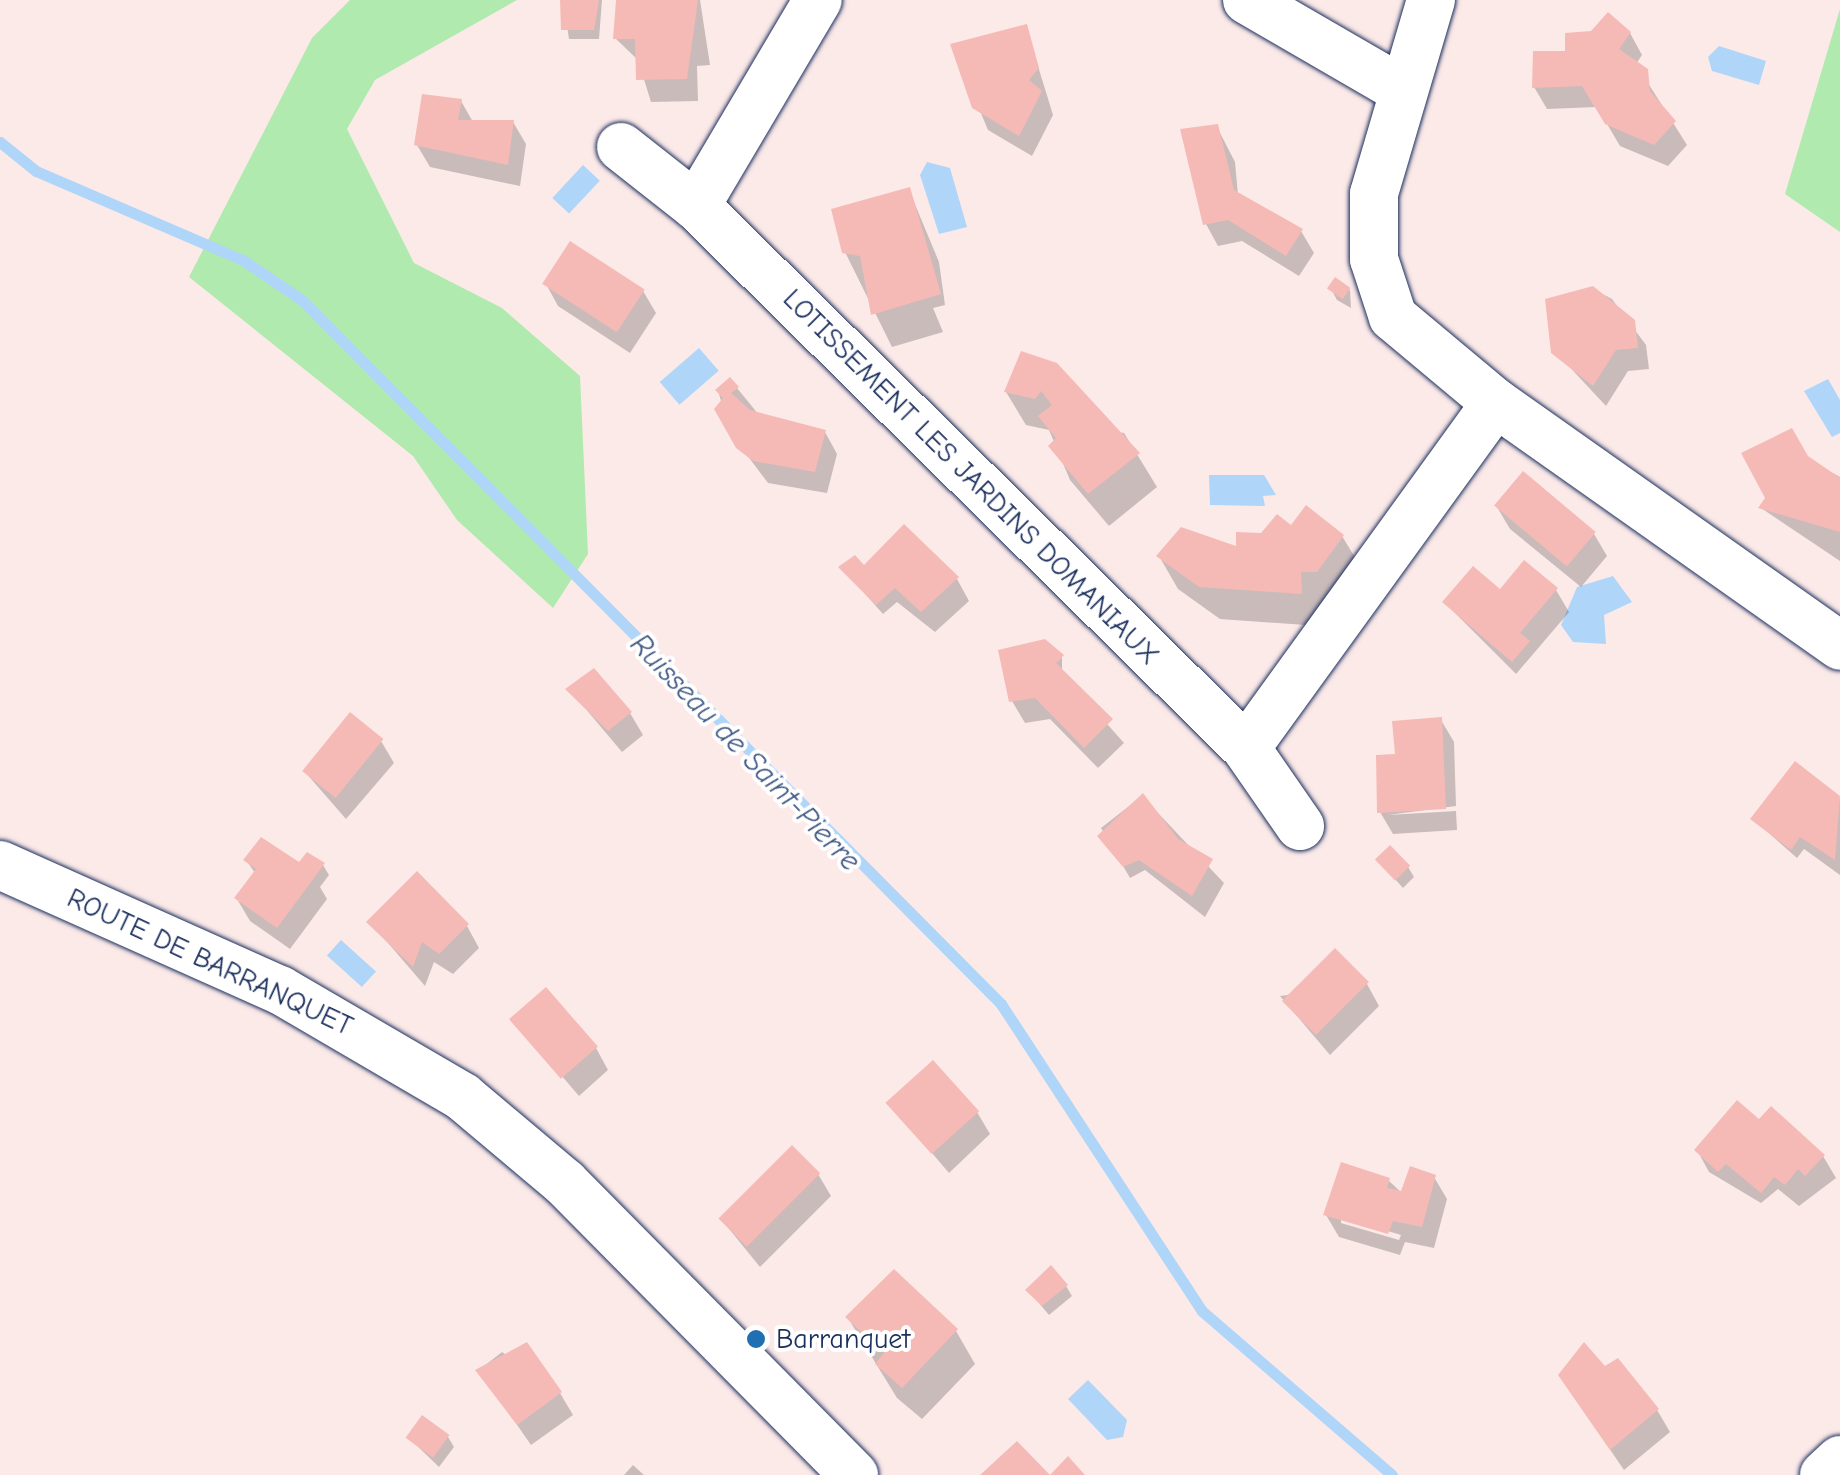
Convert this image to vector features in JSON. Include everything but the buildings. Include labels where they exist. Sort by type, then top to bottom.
[{"type":"street","points":[[696,206],[818,0]]},
{"type":"street","points":[[1247,0],[1402,90]]},
{"type":"street","points":[[1432,0],[1374,194],[1374,260],[1394,317],[1496,403],[1840,646]]},
{"type":"street","name":"LOTISSEMENT LES JARDINS DOMANIAUX","points":[[620,147],[696,206],[1246,748],[1300,826]]},
{"type":"street","points":[[1246,748],[1496,403]]},
{"type":"street","name":"ROUTE DE BARRANQUET","points":[[0,865],[280,990],[463,1096],[565,1183],[854,1475]]},
{"type":"street","points":[[1824,1475],[1840,1460]]},
{"type":"green space","points":[[350,0],[517,0],[375,80],[347,129],[414,263],[502,308],[580,376],[588,554],[553,608],[457,520],[413,456],[189,277],[312,38]]},
{"type":"green space","points":[[1840,9],[1840,232],[1785,194]]},
{"type":"water","points":[[1719,46],[1766,61],[1759,85],[1712,71],[1708,57]]},
{"type":"water","points":[[927,162],[950,168],[967,227],[939,234],[920,175]]},
{"type":"water","points":[[583,165],[600,181],[569,214],[552,198]]},
{"type":"water","points":[[699,348],[719,371],[679,405],[660,382]]},
{"type":"water","points":[[1828,379],[1840,400],[1840,433],[1832,437],[1804,391]]},
{"type":"water","points":[[1209,475],[1264,475],[1276,495],[1263,496],[1265,506],[1210,505]]},
{"type":"water","points":[[1613,576],[1632,602],[1604,615],[1606,644],[1573,642],[1561,625],[1577,587]]},
{"type":"water","points":[[341,940],[376,971],[362,987],[327,956]]},
{"type":"water","points":[[1088,1380],[1127,1420],[1123,1437],[1107,1440],[1068,1399]]},
{"type":"waterway","name":"Ruisseau de Saint-Pierre","points":[[0,142],[36,171],[243,260],[303,301],[1001,1004],[1202,1311],[1392,1475]]},
{"type":"place","name":"Barranquet","points":[[756,1339]]}]
